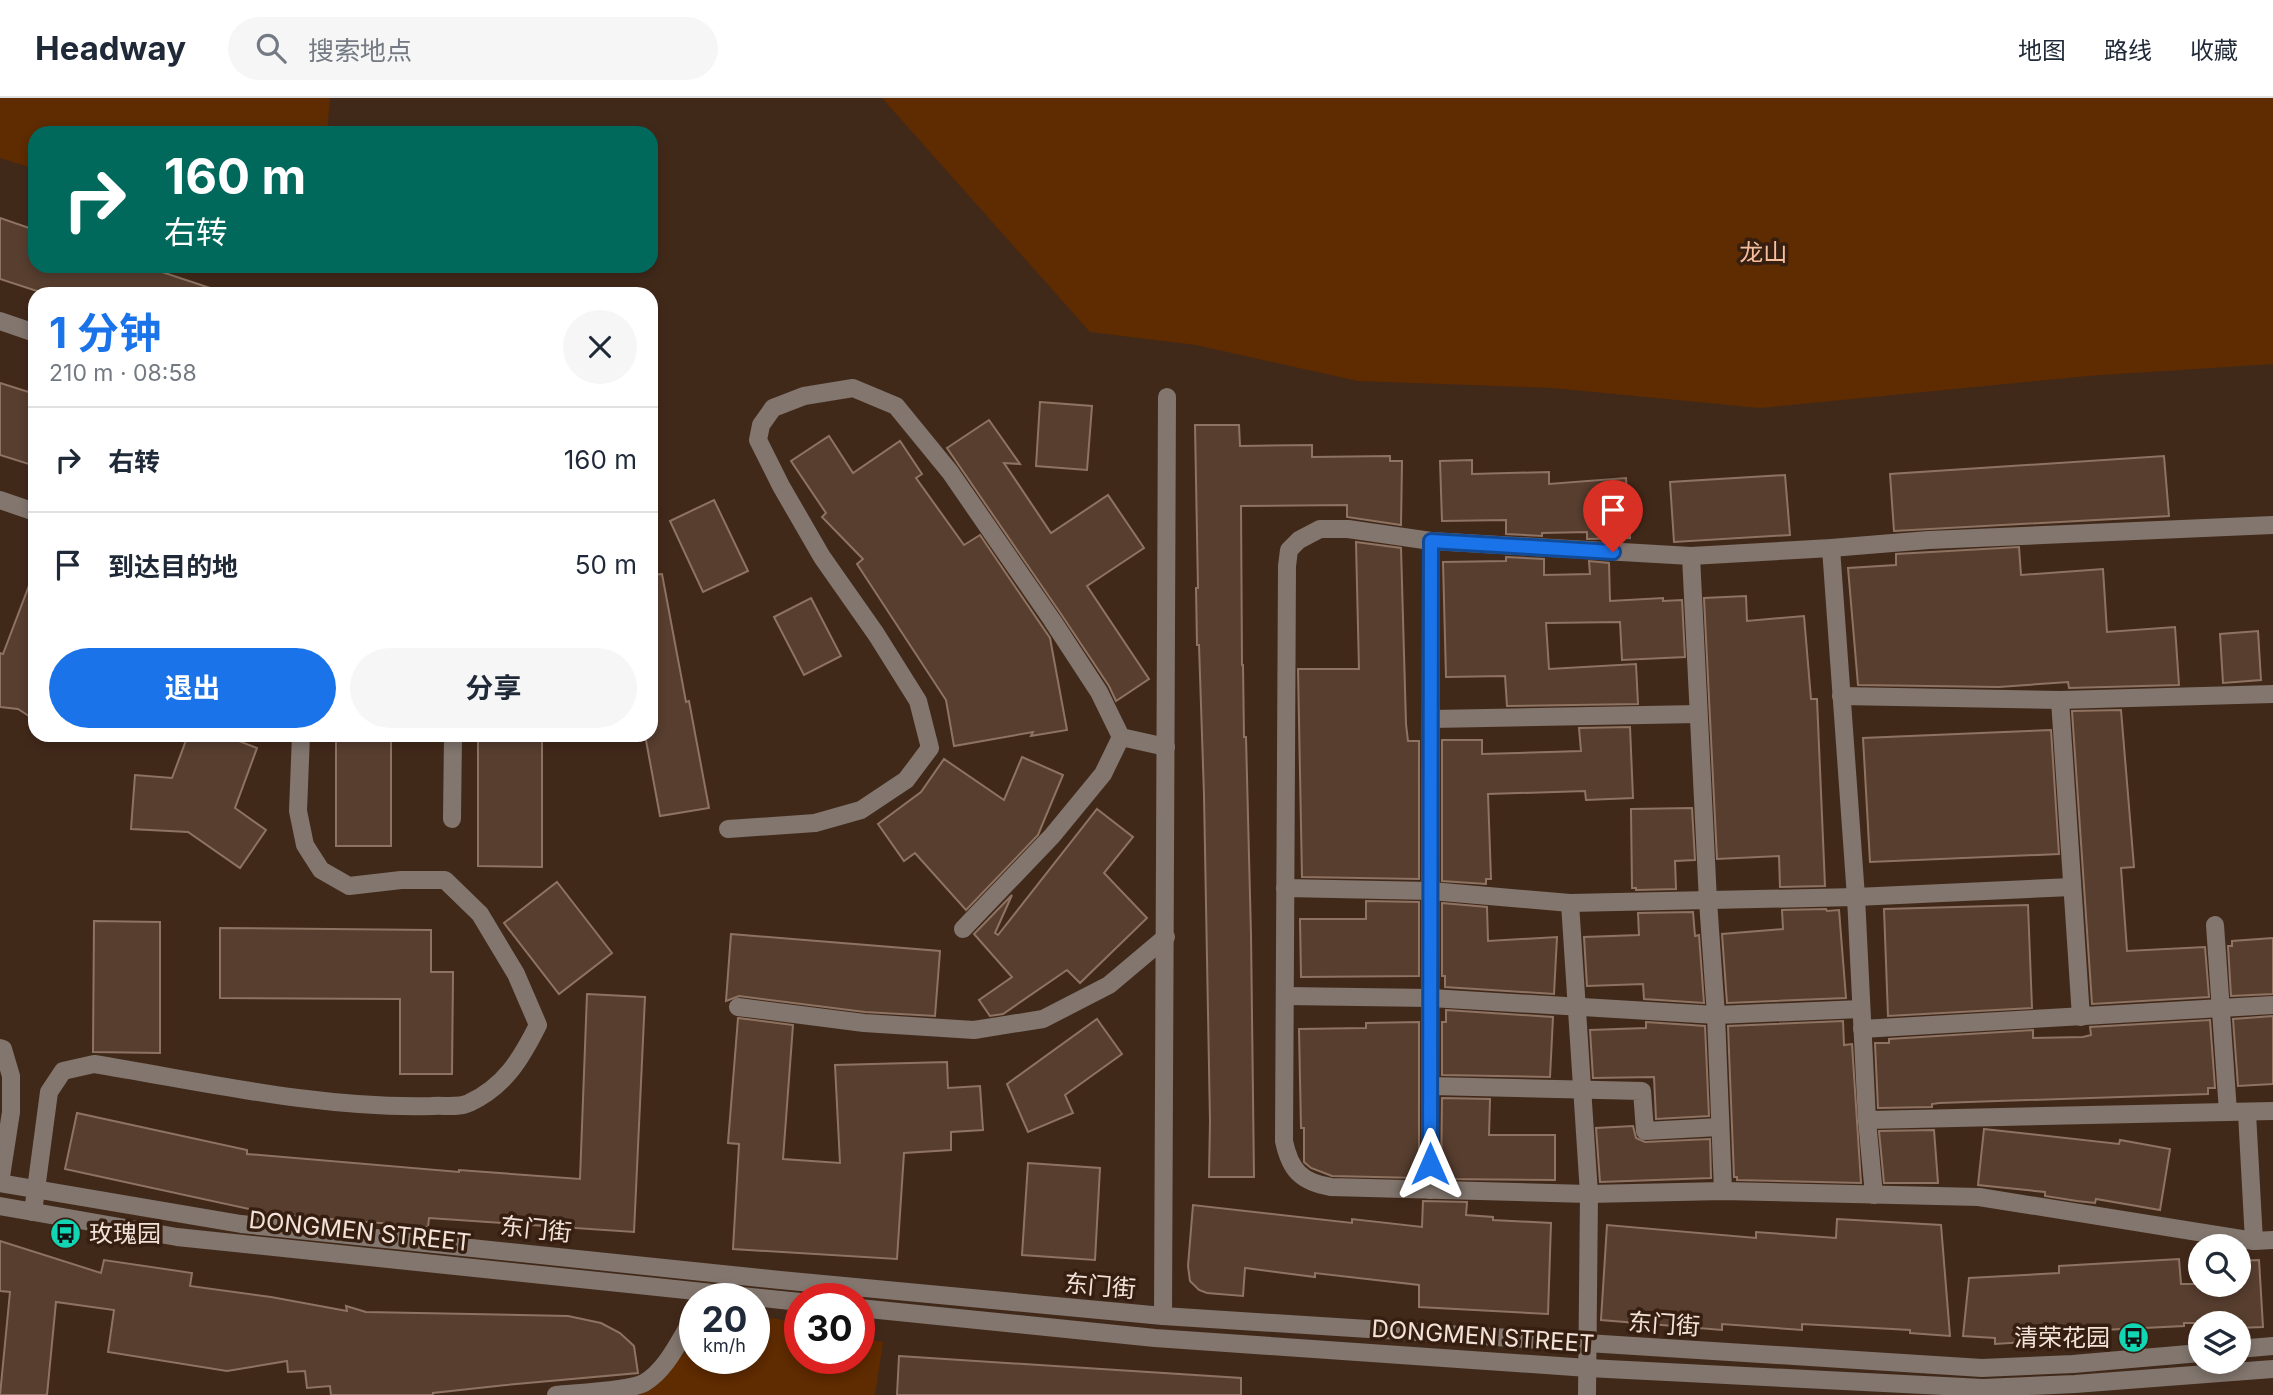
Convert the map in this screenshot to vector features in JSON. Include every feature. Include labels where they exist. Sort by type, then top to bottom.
[{"type":"street","points":[[0,321],[28,331]]},
{"type":"street","points":[[728,829],[815,823],[861,810],[906,780],[930,748],[918,701],[821,557],[758,440],[761,425],[773,408],[804,396],[853,388],[896,407],[950,472],[1052,620],[1099,692],[1121,737]]},
{"type":"street","points":[[1163,1316],[1167,397]]},
{"type":"street","points":[[0,500],[28,510]]},
{"type":"street","points":[[2273,525],[1929,540],[1691,556],[1431,541],[1348,529],[1320,529],[1299,540],[1289,550],[1287,579],[1284,1141],[1288,1158],[1300,1174],[1315,1184],[1331,1187],[1589,1194],[1723,1192],[1979,1197],[2254,1241],[2273,1240]]},
{"type":"street","points":[[1430,1190],[1431,541]]},
{"type":"street","points":[[1830,548],[1856,897],[1867,1120],[1874,1195]]},
{"type":"street","points":[[1691,556],[1723,1192]]},
{"type":"street","points":[[1841,696],[2060,700],[2273,694]]},
{"type":"street","points":[[2060,700],[2081,1017]]},
{"type":"street","points":[[1432,719],[1698,714]]},
{"type":"street","points":[[1121,737],[1166,747]]},
{"type":"street","points":[[963,929],[1052,836],[1103,774],[1121,737]]},
{"type":"street","points":[[33,1212],[49,1091],[63,1071],[94,1063],[314,1100],[402,1107],[466,1105],[499,1086],[524,1052],[538,1025],[516,974],[480,914],[445,880],[401,880],[349,886],[321,870],[305,845],[298,811],[301,742]]},
{"type":"street","points":[[452,820],[453,742]]},
{"type":"street","points":[[1285,888],[1431,891],[1570,903],[1856,897],[2072,887]]},
{"type":"street","points":[[1570,903],[1589,1194],[1587,1395]]},
{"type":"street","points":[[2215,925],[2228,1112]]},
{"type":"street","points":[[738,1007],[864,1023],[974,1030],[1043,1019],[1109,985],[1166,937]]},
{"type":"street","points":[[1285,996],[1431,998],[1716,1015],[1861,1009]]},
{"type":"street","points":[[1862,1029],[2273,1005]]},
{"type":"street","points":[[0,1048],[3,1049],[11,1076],[11,1112],[0,1183]]},
{"type":"street","points":[[1431,1086],[1642,1091],[1645,1130],[1719,1127]]},
{"type":"street","points":[[1867,1120],[2273,1111]]},
{"type":"street","points":[[2247,1113],[2254,1241]]},
{"type":"street","name":"东门街","points":[[0,1183],[241,1224],[780,1280],[1163,1316],[1982,1368],[2073,1364],[2188,1354]]},
{"type":"street","name":"DONGMEN STREET","points":[[0,1206],[177,1237],[679,1292]]},
{"type":"street","points":[[770,1283],[780,1280]]},
{"type":"street","name":"DONGMEN STREET","points":[[875,1310],[1155,1338],[1588,1368],[1983,1391],[2075,1390],[2273,1368]]},
{"type":"street","points":[[556,1395],[643,1384],[666,1363],[679,1342]]},
{"type":"street","points":[[2251,1348],[2273,1346]]},
{"type":"street","points":[[2073,1364],[2075,1390]]},
{"type":"street","points":[[1982,1368],[1983,1391]]},
{"type":"green space","points":[[0,98],[330,98],[328,126],[28,126],[28,167],[0,158]]},
{"type":"green space","name":"龙山","points":[[882,98],[2273,98],[2273,364],[2087,376],[1760,408],[1552,388],[1358,381],[1196,345],[1090,332]]},
{"type":"green space","points":[[770,1317],[784,1321],[784,1374],[875,1374],[875,1340],[883,1342],[875,1395],[636,1395],[657,1385],[679,1359],[679,1374],[770,1374]]},
{"type":"building","points":[[0,218],[28,228],[28,273],[165,273],[207,287],[28,288],[0,279]]},
{"type":"building","points":[[0,383],[28,392],[28,464],[0,455]]},
{"type":"building","points":[[1040,402],[1092,406],[1087,470],[1036,466]]},
{"type":"building","points":[[989,420],[1020,464],[1004,463],[1051,533],[1108,495],[1144,548],[1087,586],[1149,679],[1116,701],[1061,614],[947,448]]},
{"type":"building","points":[[1195,425],[1239,425],[1240,446],[1312,445],[1312,457],[1390,456],[1390,461],[1402,461],[1401,525],[1347,517],[1347,505],[1241,506],[1254,1177],[1209,1177],[1204,795],[1197,645]]},
{"type":"building","points":[[829,436],[853,473],[900,441],[922,474],[916,478],[964,545],[980,535],[1050,638],[1067,730],[1031,736],[1033,732],[954,746],[946,700],[857,564],[863,559],[822,517],[826,513],[791,461]]},
{"type":"building","points":[[2164,456],[2169,516],[1894,531],[1890,474]]},
{"type":"building","points":[[1472,460],[1472,474],[1549,472],[1549,484],[1626,478],[1630,538],[1587,539],[1587,532],[1542,533],[1542,536],[1506,534],[1506,520],[1442,521],[1440,461]]},
{"type":"building","points":[[1785,475],[1790,535],[1674,542],[1670,482]]},
{"type":"building","points":[[714,500],[748,571],[703,592],[670,521]]},
{"type":"building","points":[[1356,542],[1401,548],[1406,724],[1408,741],[1419,741],[1419,879],[1302,877],[1298,669],[1359,669]]},
{"type":"building","points":[[2019,547],[2021,575],[2103,569],[2107,632],[2175,627],[2179,685],[2069,688],[2068,682],[1999,687],[1858,685],[1848,568],[1896,565],[1896,554]]},
{"type":"building","points":[[1506,557],[1544,559],[1544,575],[1590,574],[1589,561],[1609,563],[1610,601],[1663,598],[1663,601],[1682,600],[1685,657],[1622,660],[1620,622],[1546,623],[1549,669],[1636,664],[1638,704],[1507,706],[1505,676],[1446,677],[1443,562],[1506,561]]},
{"type":"building","points":[[658,574],[662,574],[709,808],[660,816],[646,742],[658,742]]},
{"type":"building","points":[[28,588],[28,715],[18,709],[0,707],[0,653],[3,654]]},
{"type":"building","points":[[1746,596],[1747,621],[1804,616],[1811,699],[1817,699],[1825,886],[1780,887],[1779,856],[1717,859],[1704,598]]},
{"type":"building","points":[[811,598],[841,656],[804,675],[774,617]]},
{"type":"building","points":[[2258,631],[2261,680],[2223,683],[2220,634]]},
{"type":"building","points":[[2121,710],[2134,867],[2121,868],[2127,951],[2205,947],[2209,997],[2092,1004],[2072,711]]},
{"type":"building","points":[[1630,727],[1633,798],[1586,800],[1585,791],[1488,794],[1491,879],[1486,879],[1486,884],[1442,881],[1442,740],[1482,740],[1482,754],[1581,751],[1579,728]]},
{"type":"building","points":[[2051,730],[2059,854],[1870,862],[1863,738]]},
{"type":"building","points":[[185,742],[241,742],[257,748],[235,808],[266,830],[240,868],[188,832],[131,829],[135,775],[172,778]]},
{"type":"building","points":[[336,742],[391,742],[391,846],[336,846]]},
{"type":"building","points":[[478,742],[542,742],[542,867],[478,866]]},
{"type":"building","points":[[1022,757],[1063,775],[1038,835],[966,910],[915,853],[904,861],[878,824],[921,792],[944,759],[1004,800]]},
{"type":"building","points":[[1692,808],[1695,860],[1675,861],[1676,889],[1632,888],[1631,809]]},
{"type":"building","points":[[1097,809],[1133,837],[1104,873],[1147,918],[1080,983],[1067,970],[1003,1014],[990,1016],[979,1000],[1012,977],[974,934],[1012,895],[995,933],[998,935]]},
{"type":"building","points":[[557,882],[612,953],[559,994],[504,923]]},
{"type":"building","points":[[1366,901],[1419,902],[1419,976],[1301,977],[1300,919],[1366,919]]},
{"type":"building","points":[[1442,903],[1487,907],[1488,941],[1557,937],[1554,994],[1445,987],[1445,976],[1442,976]]},
{"type":"building","points":[[2028,905],[2032,1008],[1888,1016],[1884,909]]},
{"type":"building","points":[[1782,910],[1839,910],[1846,998],[1727,1003],[1722,934],[1783,929]]},
{"type":"building","points":[[1693,912],[1695,936],[1699,935],[1704,1003],[1644,999],[1643,984],[1587,986],[1584,937],[1639,935],[1638,913]]},
{"type":"building","points":[[94,921],[160,922],[160,1053],[93,1052]]},
{"type":"building","points":[[220,928],[431,930],[431,972],[453,972],[452,1074],[400,1074],[400,999],[220,998]]},
{"type":"building","points":[[731,934],[940,951],[935,1016],[865,1012],[739,996],[726,1001]]},
{"type":"building","points":[[2273,938],[2273,994],[2231,996],[2228,946],[2232,946],[2232,941]]},
{"type":"building","points":[[587,994],[645,997],[634,1232],[429,1218],[428,1227],[258,1213],[65,1169],[77,1113],[247,1150],[247,1154],[580,1179]]},
{"type":"building","points":[[1446,1010],[1553,1017],[1550,1077],[1442,1075],[1442,1022],[1446,1022]]},
{"type":"building","points":[[2273,1016],[2273,1084],[2238,1086],[2233,1019]]},
{"type":"building","points":[[738,1018],[793,1025],[783,1159],[840,1163],[835,1065],[947,1062],[948,1088],[980,1086],[983,1130],[951,1132],[951,1150],[904,1153],[897,1259],[733,1249],[739,1144],[728,1143]]},
{"type":"building","points":[[1097,1019],[1122,1054],[1065,1095],[1073,1113],[1028,1132],[1007,1084]]},
{"type":"building","points":[[2210,1020],[2215,1088],[2208,1088],[2208,1094],[1939,1103],[1932,1104],[1932,1107],[1878,1108],[1875,1043],[1889,1043],[1889,1039],[2033,1030],[2033,1038],[2083,1037],[2091,1035],[2090,1027]]},
{"type":"building","points":[[1843,1021],[1844,1045],[1852,1044],[1861,1183],[1737,1180],[1737,1177],[1734,1177],[1728,1026]]},
{"type":"building","points":[[1419,1022],[1419,1178],[1332,1176],[1311,1168],[1304,1162],[1304,1128],[1301,1128],[1299,1029],[1366,1028],[1366,1023]]},
{"type":"building","points":[[1646,1022],[1705,1026],[1709,1116],[1656,1119],[1654,1077],[1593,1078],[1590,1030],[1646,1028]]},
{"type":"building","points":[[1442,1098],[1490,1099],[1489,1135],[1555,1135],[1555,1180],[1441,1179]]},
{"type":"building","points":[[1633,1126],[1636,1138],[1645,1142],[1710,1139],[1711,1178],[1600,1182],[1596,1128]]},
{"type":"building","points":[[1984,1129],[2119,1144],[2120,1140],[2170,1149],[2160,1210],[2096,1199],[2095,1203],[2077,1201],[2045,1196],[2045,1192],[1978,1185]]},
{"type":"building","points":[[1934,1130],[1938,1183],[1884,1183],[1879,1131]]},
{"type":"building","points":[[1028,1163],[1100,1168],[1095,1260],[1022,1255]]},
{"type":"building","points":[[1423,1201],[1467,1202],[1466,1215],[1493,1217],[1493,1220],[1551,1223],[1548,1314],[1419,1307],[1419,1285],[1315,1273],[1315,1277],[1245,1268],[1243,1296],[1207,1293],[1199,1290],[1190,1281],[1188,1266],[1193,1205],[1352,1223],[1352,1219],[1422,1227]]},
{"type":"building","points":[[1837,1219],[1941,1225],[1950,1336],[1910,1333],[1910,1330],[1802,1324],[1802,1330],[1722,1324],[1722,1330],[1601,1320],[1607,1225],[1756,1238],[1756,1232],[1836,1238]]},
{"type":"building","points":[[0,1241],[101,1273],[104,1260],[192,1273],[190,1286],[347,1311],[346,1306],[366,1312],[568,1316],[601,1323],[620,1333],[634,1346],[638,1373],[506,1385],[433,1395],[331,1395],[330,1386],[307,1388],[305,1371],[288,1372],[287,1361],[227,1371],[108,1352],[114,1310],[56,1302],[47,1395],[0,1395],[10,1292],[0,1291]]},
{"type":"building","points":[[2179,1259],[2181,1284],[2188,1284],[2188,1297],[2251,1297],[2251,1260],[2259,1260],[2263,1327],[2251,1327],[2251,1311],[2188,1311],[2188,1323],[2184,1323],[2184,1326],[2041,1333],[2042,1341],[1995,1344],[1995,1338],[1963,1336],[1969,1278],[2059,1273],[2059,1266]]},
{"type":"building","points":[[899,1356],[1241,1378],[1241,1395],[897,1395]]},
{"type":"place","name":"玫瑰园","points":[[66,1233]]},
{"type":"place","name":"清荣花园","points":[[2133,1337]]},
{"type":"route","points":[[1430,1164],[1431,541],[1613,552]]}]
